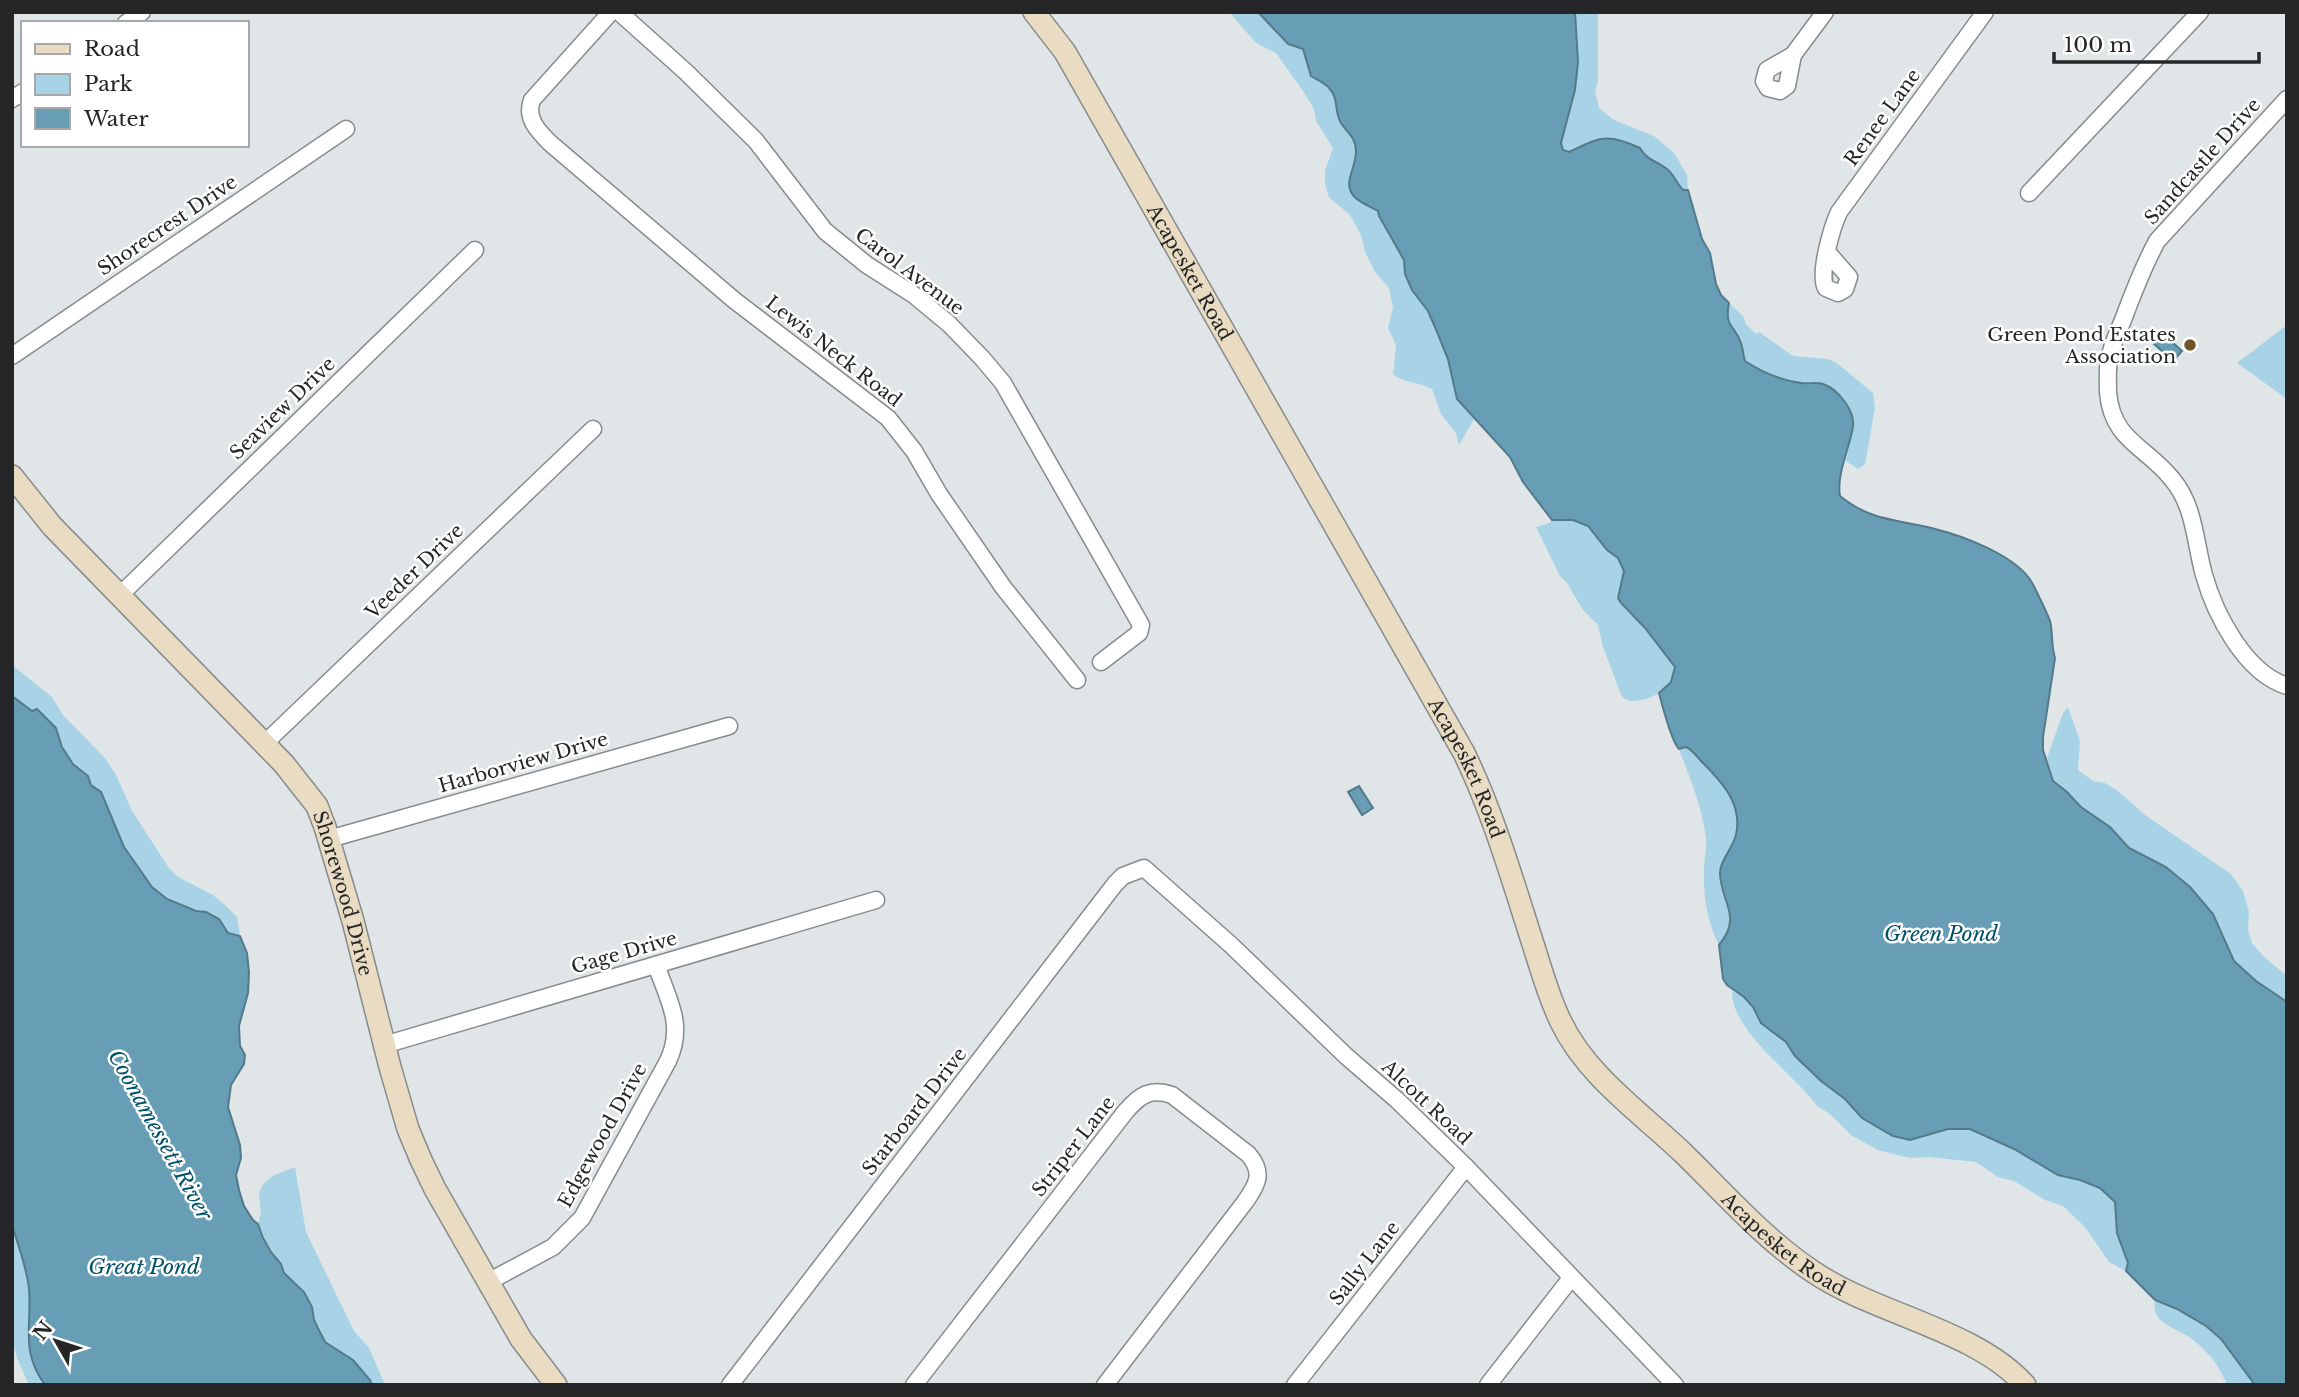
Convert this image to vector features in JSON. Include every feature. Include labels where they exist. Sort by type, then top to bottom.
[{"type":"main road","name":"Acapesket Road","points":[[1034,12],[1065,52],[1464,753],[1487,804],[1553,1004],[1576,1048],[1611,1086],[1752,1219],[1812,1271],[1862,1297],[1976,1348],[2003,1364],[2025,1385]]},
{"type":"main road","name":"Shorewood Drive","points":[[12,476],[52,526],[265,743],[317,806],[353,921],[408,1129],[421,1160],[488,1282],[521,1339],[556,1385]]},
{"type":"street","name":"Lewis Neck Road","points":[[611,12],[536,95],[530,107],[530,114],[538,129],[550,143],[734,299],[897,427],[1003,587],[1077,680]]},
{"type":"street","name":"Carol Avenue","points":[[619,12],[757,141],[825,231],[841,246],[914,295],[949,324],[1003,383],[1141,625],[1139,633],[1101,662]]},
{"type":"street","points":[[1793,55],[1825,12]]},
{"type":"street","name":"Renee Lane","points":[[1828,253],[1832,227],[1839,212],[1985,12]]},
{"type":"street","points":[[2029,193],[2200,12]]},
{"type":"street","name":"Sandcastle Drive","points":[[2287,99],[2157,242],[2144,264],[2115,341],[2109,360],[2108,391],[2111,413],[2119,427],[2130,442],[2173,480],[2181,494],[2192,517],[2204,575],[2231,635],[2248,661],[2260,673],[2287,686]]},
{"type":"street","name":"Shorecrest Drive","points":[[12,356],[346,128]]},
{"type":"street","name":"Seaview Drive","points":[[119,596],[475,250]]},
{"type":"street","name":"Veeder Drive","points":[[265,743],[593,429]]},
{"type":"street","name":"Harborview Drive","points":[[329,839],[729,726]]},
{"type":"street","name":"Alcott Road","points":[[1137,870],[1147,870],[1231,945],[1346,1056],[1397,1100],[1466,1167],[1672,1384]]},
{"type":"street","name":"Starboard Drive","points":[[730,1385],[1115,884],[1123,876],[1137,870]]},
{"type":"street","name":"Gage Drive","points":[[384,1045],[876,900]]},
{"type":"street","name":"Edgewood Drive","points":[[488,1282],[553,1247],[582,1218],[668,1061],[676,1037],[676,1023],[656,965]]},
{"type":"street","name":"Striper Lane","points":[[914,1385],[1126,1111],[1145,1093],[1162,1092],[1172,1095],[1248,1154],[1256,1163],[1258,1174],[1245,1202],[1105,1385]]},
{"type":"street","name":"Sally Lane","points":[[1295,1385],[1466,1167]]},
{"type":"street","points":[[1488,1385],[1571,1278]]},
{"type":"green space","points":[[1229,12],[1258,12],[1280,37],[1292,46],[1303,49],[1311,76],[1332,92],[1341,122],[1354,140],[1356,148],[1351,179],[1353,196],[1378,211],[1404,260],[1405,274],[1412,290],[1428,311],[1435,327],[1448,359],[1457,399],[1474,419],[1459,445],[1456,433],[1441,414],[1432,389],[1393,374],[1396,345],[1388,328],[1393,307],[1389,288],[1375,272],[1350,215],[1329,197],[1325,171],[1333,148],[1316,121],[1314,109],[1276,53],[1256,43]]},
{"type":"green space","points":[[1575,12],[1598,12],[1598,81],[1595,91],[1599,108],[1614,120],[1654,136],[1674,153],[1687,175],[1688,190],[1683,190],[1668,170],[1650,160],[1635,146],[1625,142],[1597,139],[1568,152],[1563,150],[1561,144],[1575,90],[1578,62]]},
{"type":"green space","points":[[1729,303],[1756,334],[1759,332],[1793,356],[1828,359],[1837,363],[1873,393],[1875,408],[1865,464],[1858,469],[1846,461],[1853,429],[1851,413],[1836,392],[1813,383],[1793,382],[1765,374],[1745,361],[1741,345],[1729,321]]},
{"type":"green space","points":[[2287,325],[2287,399],[2237,363]]},
{"type":"green space","points":[[1552,520],[1573,520],[1588,526],[1607,550],[1618,558],[1624,571],[1618,597],[1675,667],[1670,684],[1662,691],[1638,701],[1626,700],[1622,696],[1603,647],[1598,625],[1583,610],[1560,576],[1536,527]]},
{"type":"green space","points":[[12,665],[52,697],[63,715],[105,758],[132,811],[169,868],[178,877],[213,895],[225,905],[237,917],[240,936],[228,933],[206,912],[196,911],[167,899],[152,887],[124,847],[101,792],[91,785],[88,776],[67,756],[56,728],[12,696]]},
{"type":"green space","points":[[2068,707],[2080,741],[2078,770],[2093,781],[2105,783],[2118,791],[2145,815],[2231,874],[2243,891],[2249,912],[2248,930],[2252,943],[2287,976],[2287,1002],[2256,981],[2234,961],[2210,910],[2190,887],[2166,867],[2129,848],[2110,827],[2081,807],[2053,781],[2047,758],[2063,713]]},
{"type":"green space","points":[[1686,747],[1717,777],[1729,794],[1736,813],[1736,835],[1722,864],[1720,875],[1730,924],[1719,945],[1711,927],[1705,899],[1706,843],[1703,822],[1679,749]]},
{"type":"green space","points":[[1732,991],[1744,997],[1753,1007],[1758,1019],[1786,1042],[1795,1056],[1821,1081],[1845,1099],[1862,1118],[1884,1131],[1910,1140],[1948,1129],[1970,1129],[2014,1149],[2058,1175],[2100,1188],[2115,1202],[2117,1233],[2128,1263],[2126,1271],[2109,1262],[2085,1227],[2063,1206],[2045,1200],[2014,1181],[1998,1177],[1976,1162],[1929,1157],[1909,1158],[1878,1150],[1852,1136],[1830,1114],[1817,1106],[1753,1037],[1734,1006]]},
{"type":"green space","points":[[295,1167],[306,1232],[354,1331],[369,1348],[385,1385],[372,1385],[353,1360],[325,1342],[314,1320],[312,1307],[301,1288],[284,1273],[263,1238],[258,1224],[261,1213],[259,1192],[264,1183],[274,1175]]},
{"type":"green space","points":[[12,1225],[28,1281],[30,1350],[45,1385],[29,1385],[12,1339]]},
{"type":"green space","points":[[2155,1300],[2210,1329],[2222,1340],[2255,1385],[2227,1385],[2221,1371],[2201,1347],[2159,1318]]},
{"type":"water","name":"Green Pond","points":[[1258,12],[1575,12],[1578,62],[1575,90],[1561,143],[1563,150],[1569,152],[1596,140],[1619,140],[1640,148],[1670,172],[1683,190],[1688,190],[1702,239],[1710,253],[1716,284],[1729,303],[1729,322],[1739,337],[1745,361],[1779,378],[1823,384],[1834,391],[1848,407],[1853,426],[1842,470],[1840,496],[1874,515],[1935,529],[1972,541],[2011,561],[2029,578],[2050,621],[2055,658],[2043,737],[2043,750],[2053,781],[2081,807],[2110,827],[2129,848],[2166,867],[2190,887],[2213,914],[2234,961],[2256,981],[2287,1002],[2287,1385],[2255,1385],[2221,1339],[2206,1326],[2155,1300],[2126,1271],[2128,1263],[2117,1233],[2115,1202],[2100,1188],[2058,1175],[2014,1149],[1970,1129],[1948,1129],[1910,1140],[1893,1136],[1862,1118],[1845,1099],[1821,1081],[1795,1056],[1786,1042],[1761,1023],[1744,997],[1727,985],[1723,979],[1719,945],[1726,935],[1730,917],[1720,869],[1736,835],[1736,813],[1729,794],[1717,777],[1691,750],[1686,747],[1679,749],[1673,739],[1659,693],[1671,682],[1675,667],[1618,598],[1624,571],[1618,558],[1607,550],[1588,526],[1573,520],[1552,520],[1523,482],[1510,457],[1457,399],[1448,359],[1428,311],[1412,290],[1405,274],[1404,260],[1378,211],[1357,199],[1350,190],[1356,146],[1339,119],[1332,92],[1325,84],[1311,76],[1303,49],[1288,44]]},
{"type":"water","points":[[2166,331],[2173,337],[2170,340],[2182,351],[2173,361],[2154,344]]},
{"type":"water","name":"Great Pond","points":[[12,696],[32,711],[37,709],[56,728],[62,747],[73,764],[88,776],[91,785],[101,792],[124,847],[152,887],[167,899],[219,919],[228,933],[240,936],[247,953],[249,972],[248,993],[239,1026],[240,1046],[245,1055],[244,1064],[231,1085],[228,1107],[240,1145],[241,1158],[236,1175],[239,1190],[244,1206],[258,1224],[263,1238],[284,1273],[304,1292],[325,1342],[353,1360],[372,1385],[45,1385],[37,1373],[30,1349],[28,1281],[12,1225]]},
{"type":"water","points":[[1359,786],[1373,808],[1362,815],[1348,792]]},
{"type":"place","name":"Green Pond Estates Association","points":[[2190,345]]},
{"type":"water label","name":"Coonamessett River","points":[[160,1135]]}]
